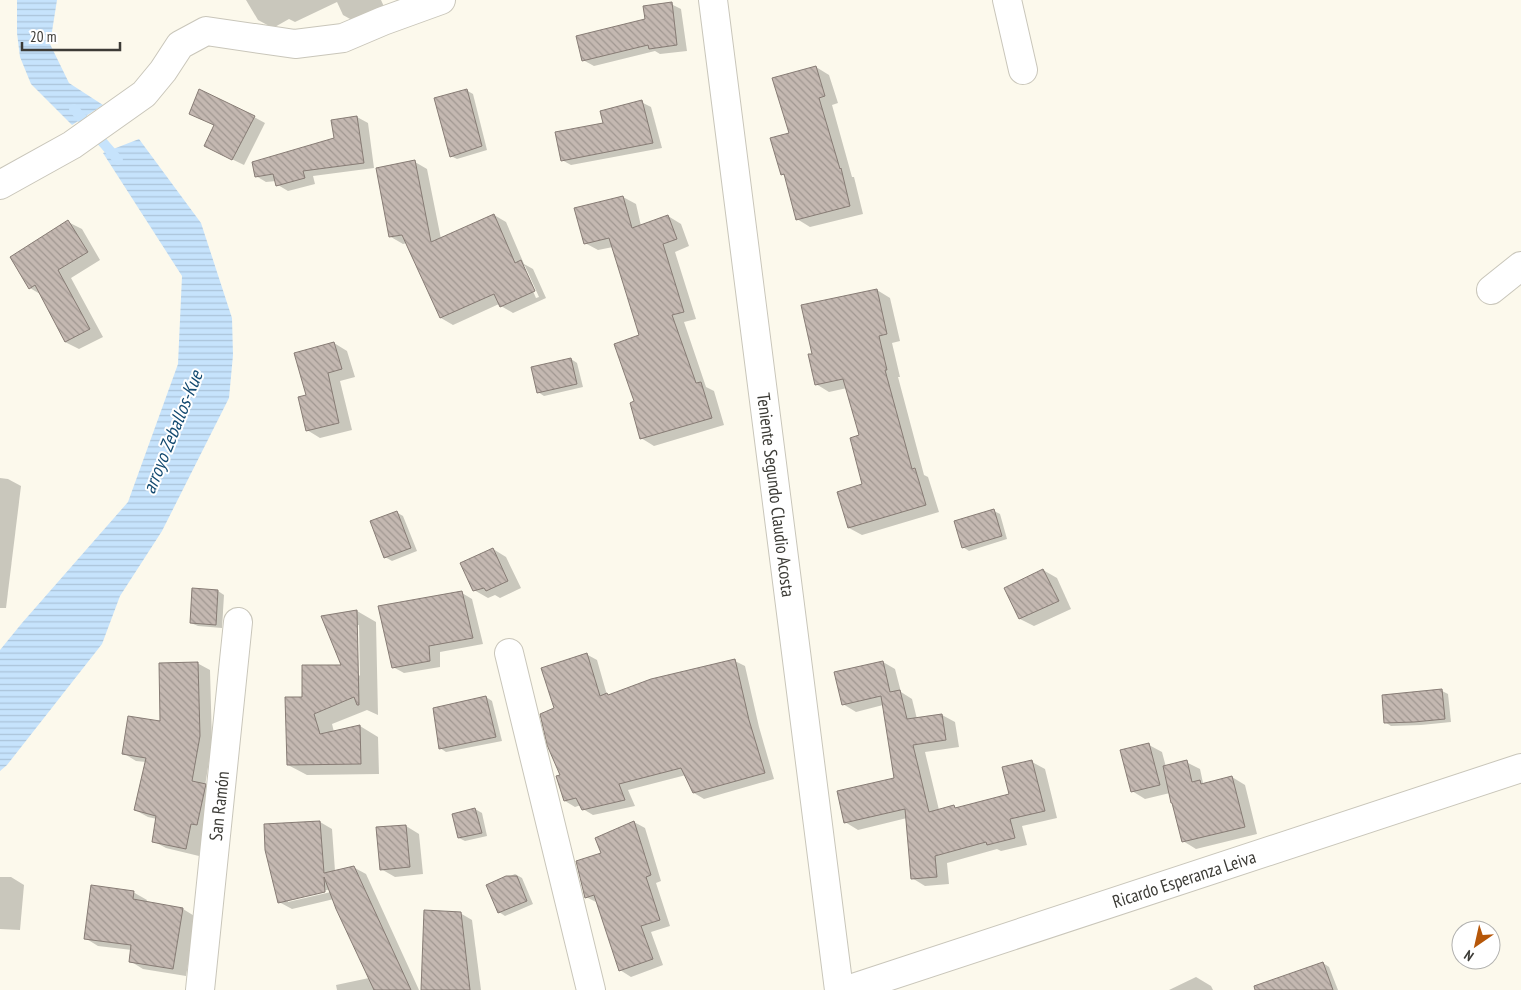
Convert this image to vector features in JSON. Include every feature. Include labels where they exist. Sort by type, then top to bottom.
[{"type":"street","points":[[0,185],[72,145],[144,94],[163,71],[180,45],[206,31],[295,44],[343,38],[440,0]]},
{"type":"street","name":"Teniente Segundo Claudio Acosta","points":[[713,0],[838,990]]},
{"type":"street","points":[[1007,0],[1023,70]]},
{"type":"street","points":[[1491,290],[1521,266]]},
{"type":"street","name":"San Ramón","points":[[200,990],[238,622]]},
{"type":"street","points":[[509,653],[591,990]]},
{"type":"street","name":"Ricardo Esperanza Leiva","points":[[848,990],[1521,768]]},
{"type":"water","points":[[17,0],[57,0],[50,44],[69,83],[103,105],[72,125],[31,84],[20,57],[17,33]]},
{"type":"water","points":[[139,139],[201,223],[232,318],[233,355],[229,398],[162,531],[120,596],[102,644],[7,765],[0,771],[0,650],[128,502],[178,364],[182,276],[103,153]]},
{"type":"building","points":[[672,2],[677,45],[649,49],[648,45],[582,61],[576,36],[645,19],[643,6]]},
{"type":"building","points":[[816,66],[825,96],[819,98],[841,168],[850,206],[796,220],[784,174],[781,175],[770,138],[789,133],[772,78]]},
{"type":"building","points":[[199,89],[255,116],[232,160],[204,146],[214,125],[189,114]]},
{"type":"building","points":[[467,89],[482,146],[450,157],[434,98]]},
{"type":"building","points":[[642,100],[653,143],[561,161],[555,132],[603,123],[600,111]]},
{"type":"building","points":[[357,116],[364,163],[303,171],[305,178],[276,186],[273,174],[255,177],[252,162],[334,138],[331,120]]},
{"type":"building","points":[[415,160],[431,242],[494,214],[515,263],[521,260],[535,291],[500,307],[494,294],[440,318],[402,235],[389,237],[376,168]]},
{"type":"building","points":[[623,196],[632,228],[668,215],[677,239],[663,244],[684,312],[672,315],[696,383],[701,382],[712,418],[640,439],[630,403],[634,401],[614,344],[639,335],[609,238],[584,244],[574,208]]},
{"type":"building","points":[[68,220],[88,252],[58,270],[90,329],[65,342],[35,285],[29,289],[10,257]]},
{"type":"building","points":[[877,289],[887,334],[879,336],[887,370],[885,370],[912,469],[915,468],[926,505],[848,528],[837,492],[862,484],[850,438],[859,435],[843,379],[815,385],[808,354],[812,354],[801,305]]},
{"type":"building","points":[[334,342],[342,369],[328,373],[339,423],[306,431],[298,397],[306,395],[294,353]]},
{"type":"building","points":[[571,358],[577,384],[537,393],[531,367]]},
{"type":"building","points":[[994,509],[1002,536],[962,548],[954,521]]},
{"type":"building","points":[[397,511],[411,548],[384,558],[370,521]]},
{"type":"building","points":[[493,548],[508,581],[486,591],[484,588],[473,591],[460,563]]},
{"type":"building","points":[[1043,569],[1059,601],[1019,619],[1004,588]]},
{"type":"building","points":[[192,588],[218,590],[216,625],[190,623]]},
{"type":"building","points":[[462,591],[473,638],[429,646],[430,661],[392,668],[378,606]]},
{"type":"building","points":[[357,610],[359,705],[357,705],[354,697],[314,714],[320,734],[360,725],[361,764],[287,765],[285,697],[302,697],[302,665],[341,665],[321,616]]},
{"type":"building","points":[[587,653],[600,696],[607,693],[608,695],[651,679],[735,659],[749,720],[765,773],[693,793],[681,768],[619,784],[625,800],[582,810],[576,798],[564,801],[556,776],[560,775],[547,745],[540,714],[554,708],[541,668]]},
{"type":"building","points":[[883,661],[890,692],[900,690],[907,719],[942,714],[946,740],[913,745],[929,812],[954,805],[955,808],[1009,794],[1002,767],[1032,760],[1045,811],[1010,819],[1015,838],[987,845],[986,842],[935,856],[937,877],[911,879],[905,809],[844,823],[837,791],[894,778],[881,696],[842,705],[834,672]]},
{"type":"building","points":[[198,662],[200,736],[192,781],[206,784],[197,825],[191,824],[186,849],[152,842],[156,816],[134,810],[146,758],[122,754],[128,716],[160,721],[159,663]]},
{"type":"building","points":[[1442,689],[1445,719],[1384,723],[1382,695]]},
{"type":"building","points":[[486,696],[496,737],[439,749],[433,708]]},
{"type":"building","points":[[1149,743],[1160,785],[1131,792],[1120,750]]},
{"type":"building","points":[[1187,760],[1192,782],[1200,780],[1201,784],[1232,776],[1245,827],[1182,842],[1163,766]]},
{"type":"building","points":[[475,808],[482,833],[458,838],[452,814]]},
{"type":"building","points":[[320,821],[324,873],[354,866],[411,990],[374,990],[336,909],[324,877],[325,892],[278,903],[265,850],[264,824]]},
{"type":"building","points":[[634,821],[651,875],[646,877],[660,920],[641,926],[653,959],[619,971],[594,895],[585,898],[576,861],[601,853],[595,838]]},
{"type":"building","points":[[406,825],[410,867],[380,870],[376,827]]},
{"type":"building","points":[[506,876],[517,876],[527,901],[498,913],[486,885]]},
{"type":"building","points":[[91,885],[134,891],[133,899],[183,908],[173,969],[129,962],[131,945],[84,939]]},
{"type":"building","points":[[424,910],[461,912],[470,990],[421,990]]},
{"type":"building","points":[[1323,962],[1333,990],[1255,990],[1254,986]]},
{"type":"waterway","name":"arroyo Zeballos-Kue","points":[[74,109],[118,160]]}]
